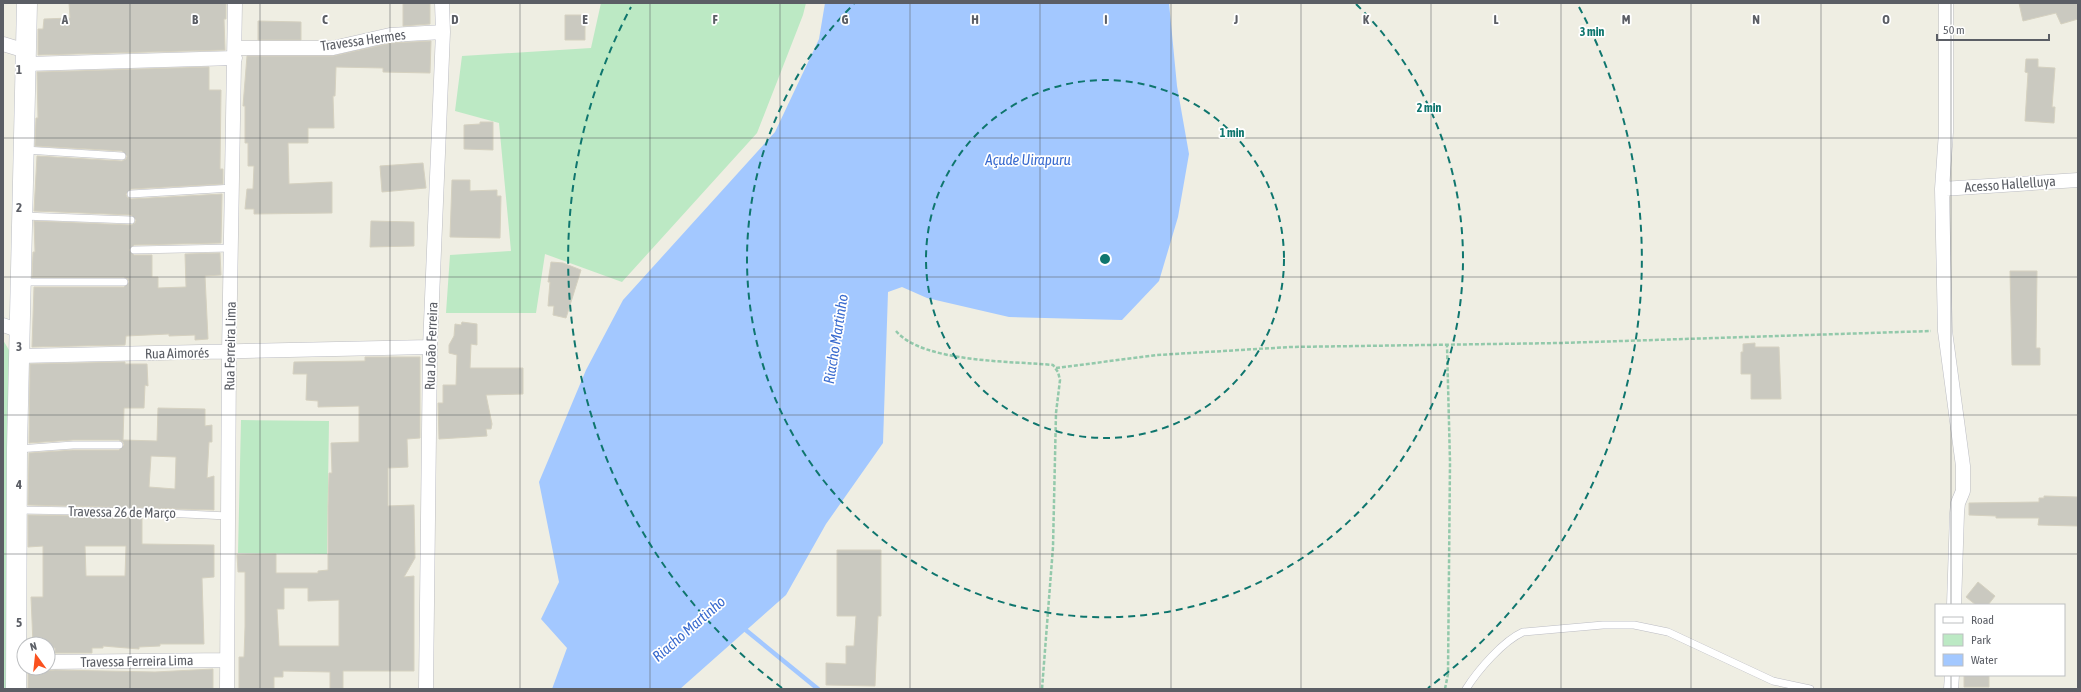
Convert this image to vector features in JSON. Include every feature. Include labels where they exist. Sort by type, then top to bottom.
[{"type":"main road","points":[[19,636],[16,510],[20,356],[12,328],[21,282],[27,3]]},
{"type":"main road","points":[[16,689],[18,676]]},
{"type":"street","name":"Rua Ferreira Lima","points":[[227,689],[229,353],[235,3]]},
{"type":"street","name":"Rua João Ferreira","points":[[426,689],[430,347],[443,32],[442,3]]},
{"type":"street","points":[[1946,3],[1946,132],[1942,189],[1945,330],[1963,466],[1963,491],[1958,503],[1957,513],[1954,604]]},
{"type":"street","name":"Travessa Hermes","points":[[3,44],[26,57],[235,53],[333,48],[390,35],[443,32]]},
{"type":"street","name":"Acesso Hallelluya","points":[[1942,189],[2078,180]]},
{"type":"street","name":"Rua Aimorés","points":[[20,356],[229,353],[430,347]]},
{"type":"street","name":"Travessa Ferreira Lima","points":[[56,662],[226,660]]},
{"type":"lane","points":[[25,150],[122,156]]},
{"type":"lane","points":[[131,194],[233,188]]},
{"type":"lane","points":[[23,216],[131,220]]},
{"type":"lane","points":[[134,250],[231,248]]},
{"type":"lane","points":[[21,282],[124,282]]},
{"type":"lane","points":[[18,449],[73,445],[119,445]]},
{"type":"lane","name":"Travessa 26 de Março","points":[[16,510],[142,512],[228,516]]},
{"type":"lane","points":[[1466,689],[1494,655],[1523,632],[1603,625],[1634,625],[1668,632],[1773,682],[1810,689]]},
{"type":"path","points":[[1056,368],[1158,355],[1290,347],[1568,343],[1945,330]]},
{"type":"path","points":[[896,331],[906,342],[940,353],[962,357],[1053,365],[1056,368],[1060,380],[1056,413],[1053,547],[1042,689]]},
{"type":"path","points":[[1445,689],[1448,674],[1450,462],[1447,345]]},
{"type":"green space","points":[[601,3],[806,3],[803,15],[757,133],[622,282],[545,254],[536,313],[446,313],[450,255],[511,251],[499,123],[455,111],[462,56],[591,48]]},
{"type":"green space","points":[[3,340],[9,350],[14,689],[3,689]]},
{"type":"green space","points":[[241,420],[329,421],[327,554],[238,553]]},
{"type":"water","name":"Açude Uirapuru","points":[[825,3],[1169,3],[1177,86],[1189,154],[1178,217],[1159,281],[1122,320],[1009,317],[927,298],[902,287],[888,292],[883,443],[826,524],[786,595],[680,689],[552,689],[567,648],[541,619],[559,582],[539,482],[586,370],[623,300],[775,132],[819,39]]},
{"type":"building","points":[[69,3],[226,3],[226,19],[224,19],[225,50],[38,55],[38,29],[43,29],[44,19],[70,18]]},
{"type":"building","points":[[403,3],[430,3],[430,24],[403,26]]},
{"type":"building","points":[[2019,3],[2077,3],[2078,19],[2061,24],[2056,13],[2023,21]]},
{"type":"building","points":[[565,15],[585,15],[585,40],[565,40]]},
{"type":"building","points":[[258,21],[301,22],[301,40],[258,40]]},
{"type":"building","points":[[431,41],[430,73],[383,72],[383,68],[336,67],[335,96],[333,96],[334,128],[308,128],[308,143],[288,143],[289,184],[332,182],[332,213],[254,214],[254,209],[245,209],[247,189],[253,189],[254,166],[248,166],[248,143],[245,143],[245,106],[243,106],[247,56],[333,56],[391,43]]},
{"type":"building","points":[[2026,59],[2038,59],[2038,67],[2055,68],[2052,107],[2055,107],[2054,123],[2025,121],[2028,73],[2025,72]]},
{"type":"building","points":[[209,67],[209,90],[221,90],[220,169],[223,169],[223,184],[131,189],[126,194],[127,197],[131,199],[222,194],[221,243],[134,245],[129,250],[134,255],[152,255],[152,277],[158,277],[158,288],[186,287],[185,254],[220,253],[221,275],[205,276],[208,339],[195,340],[195,335],[169,336],[169,334],[126,336],[125,345],[32,347],[34,287],[124,287],[129,282],[128,279],[124,277],[32,277],[33,252],[35,252],[34,221],[131,225],[135,223],[136,220],[131,215],[34,211],[37,156],[122,161],[126,159],[127,156],[122,151],[35,146],[36,118],[38,118],[37,72]]},
{"type":"building","points":[[480,122],[493,122],[493,150],[464,149],[464,125],[480,124]]},
{"type":"building","points":[[423,163],[426,188],[382,192],[380,166]]},
{"type":"building","points":[[452,180],[470,180],[470,191],[497,190],[497,196],[501,196],[500,238],[450,237]]},
{"type":"building","points":[[371,221],[414,222],[414,246],[370,247]]},
{"type":"building","points":[[551,262],[563,263],[581,270],[566,318],[553,315],[554,306],[548,306],[550,282],[548,282]]},
{"type":"building","points":[[2010,271],[2037,271],[2036,348],[2040,348],[2040,365],[2012,365]]},
{"type":"building","points":[[462,322],[477,324],[477,345],[471,344],[470,368],[523,368],[523,394],[486,395],[492,424],[491,429],[486,429],[487,436],[439,439],[438,403],[443,403],[443,385],[456,385],[457,355],[449,353],[449,345],[454,336],[455,324],[461,325]]},
{"type":"building","points":[[1755,343],[1755,347],[1779,347],[1781,399],[1751,399],[1751,374],[1741,374],[1741,352],[1743,352],[1743,344]]},
{"type":"building","points":[[365,357],[420,357],[420,438],[407,439],[408,467],[388,468],[388,506],[414,505],[415,558],[404,577],[414,576],[414,671],[343,671],[343,689],[330,689],[330,672],[283,671],[283,677],[274,677],[274,689],[239,689],[239,657],[244,657],[245,572],[238,572],[237,555],[276,554],[276,573],[318,573],[318,571],[328,570],[329,473],[332,473],[331,443],[359,442],[359,406],[318,407],[318,401],[306,400],[307,374],[293,374],[294,362],[365,361]],"holes":[[[284,588],[308,588],[308,601],[339,600],[339,646],[279,646],[277,609],[284,609]]]},
{"type":"building","points":[[125,362],[125,364],[147,364],[148,386],[145,385],[144,408],[124,408],[123,440],[157,441],[158,408],[205,409],[205,426],[212,425],[212,442],[209,442],[207,478],[214,476],[214,510],[28,505],[29,453],[73,450],[119,450],[124,445],[123,442],[119,440],[73,440],[29,443],[30,364]],"holes":[[[151,456],[176,457],[175,489],[149,487]]]},
{"type":"building","points":[[2044,496],[2078,497],[2078,526],[2038,525],[2039,518],[1996,518],[1996,516],[1969,515],[1969,503],[2039,502],[2039,498],[2044,498]]},
{"type":"building","points":[[28,515],[142,517],[142,544],[214,545],[214,577],[202,578],[204,644],[160,644],[160,646],[139,647],[139,649],[103,646],[103,648],[92,648],[92,653],[56,653],[56,636],[33,636],[31,597],[43,597],[43,546],[28,547]],"holes":[[[85,546],[126,546],[125,576],[86,576]]]},
{"type":"building","points":[[837,550],[881,550],[881,616],[878,616],[875,686],[826,685],[826,663],[846,664],[846,646],[854,646],[856,616],[837,616]]},
{"type":"building","points":[[1978,582],[1995,596],[1989,604],[1975,604],[1966,597]]},
{"type":"building","points":[[213,669],[213,689],[28,689],[28,676],[56,676],[56,670],[155,672]]},
{"type":"building","points":[[1964,676],[1989,676],[1989,687],[1964,687]]},
{"type":"waterway","points":[[742,627],[818,689]]},
{"type":"water label","name":"Riacho Martinho","points":[[836,339]]},
{"type":"water label","name":"Riacho Martinho","points":[[689,629]]}]
